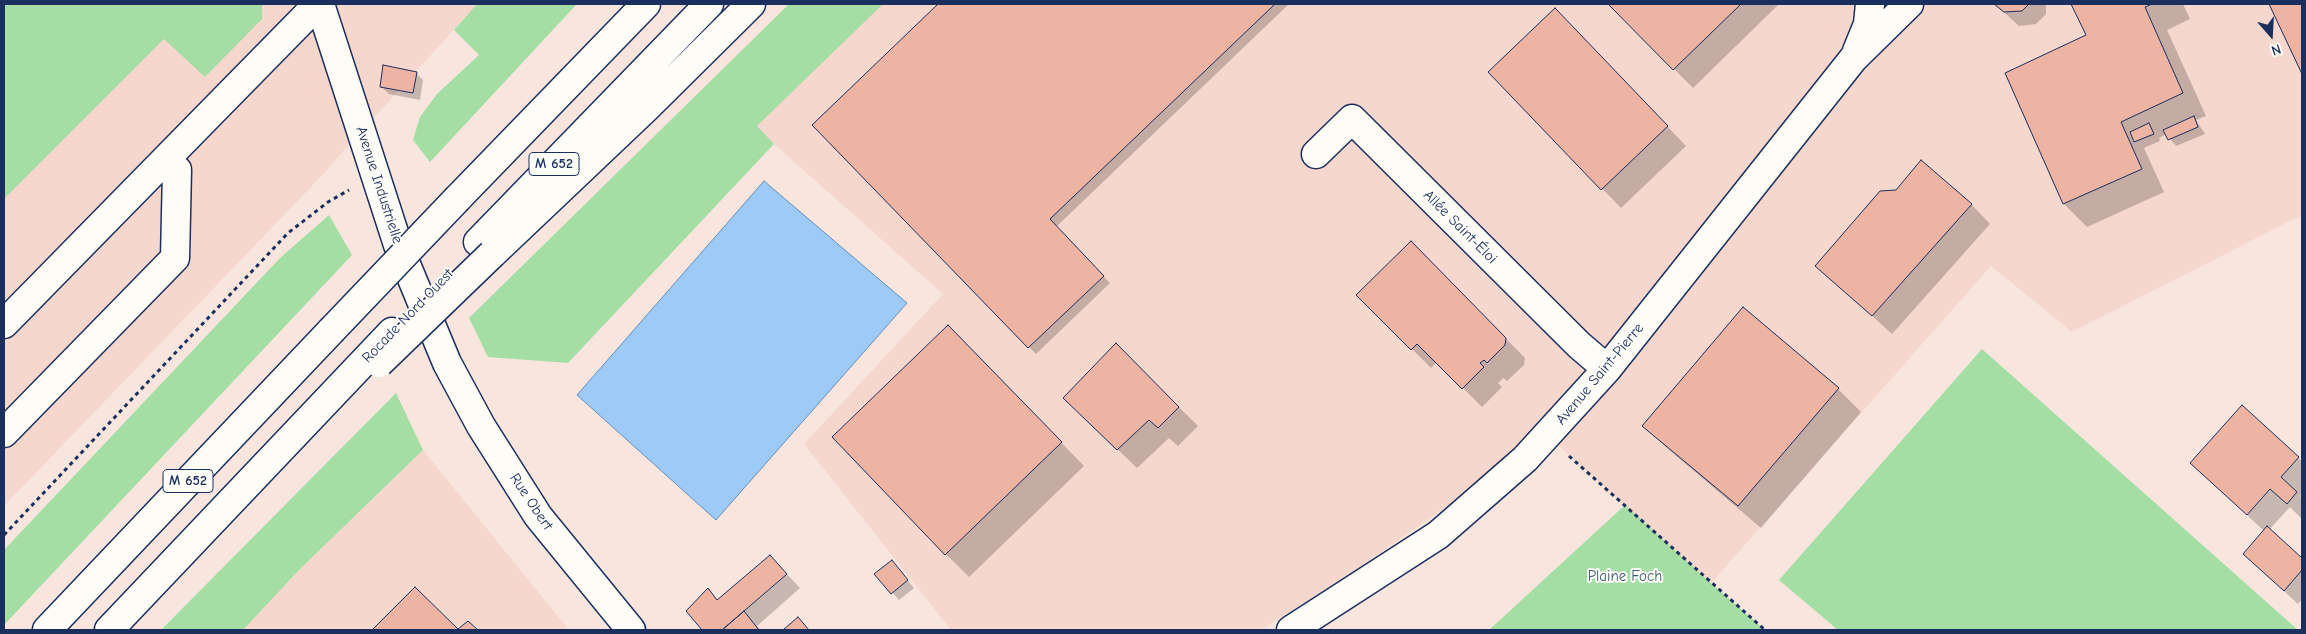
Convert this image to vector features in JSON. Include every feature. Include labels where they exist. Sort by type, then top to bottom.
[{"type":"main road","points":[[4,324],[319,4]]},
{"type":"main road","name":"Avenue Industrielle","points":[[319,4],[398,245],[447,363]]},
{"type":"main road","name":"M 652","points":[[46,630],[646,4]]},
{"type":"main road","name":"M 652","points":[[109,630],[254,478],[485,248],[709,4]]},
{"type":"main road","points":[[485,248],[646,108],[751,4]]},
{"type":"main road","name":"Avenue Saint-Pierre","points":[[1853,59],[1868,24],[1870,4]]},
{"type":"main road","name":"Avenue Saint-Pierre","points":[[1292,630],[1438,535],[1507,475],[1548,436],[1606,369],[1853,59],[1908,4]]},
{"type":"main road","name":"Allée Saint-Éloi","points":[[1316,154],[1352,118],[1559,326],[1606,369]]},
{"type":"main road","points":[[4,433],[175,258],[177,170],[165,161]]},
{"type":"main road","name":"Rue Obert","points":[[447,363],[481,426],[538,516],[631,630]]},
{"type":"path","points":[[4,535],[288,233],[328,202],[376,175]]},
{"type":"path","points":[[1548,436],[1765,630]]},
{"type":"shaded area","points":[[4,4],[477,4],[313,185],[4,506]]},
{"type":"shaded area","points":[[868,4],[2302,4],[2302,215],[2072,332],[1991,266],[1711,583],[1548,436],[1361,566],[1261,630],[951,630],[804,444],[943,294],[774,144],[757,126]]},
{"type":"shaded area","points":[[423,450],[569,630],[243,630],[299,570]]},
{"type":"green space","points":[[4,4],[262,4],[262,19],[205,77],[164,39],[4,199]]},
{"type":"green space","points":[[477,4],[577,4],[430,162],[413,140],[420,117],[437,94],[479,55],[454,30]]},
{"type":"green space","points":[[789,4],[883,4],[757,126],[774,144],[568,363],[488,357],[469,318]]},
{"type":"green space","points":[[329,215],[352,255],[4,625],[4,550],[280,258]]},
{"type":"green space","points":[[1982,349],[2298,630],[1838,630],[1779,580]]},
{"type":"green space","points":[[396,393],[423,450],[299,570],[243,630],[161,630]]},
{"type":"green space","name":"Plaine Foch","points":[[1625,505],[1711,583],[1765,630],[1489,630]]},
{"type":"water","points":[[764,181],[907,303],[716,520],[577,395]]},
{"type":"building","points":[[938,4],[1275,4],[1050,219],[1104,276],[1028,348],[812,125]]},
{"type":"building","points":[[1608,4],[1741,4],[1673,70]]},
{"type":"building","points":[[1994,4],[2029,4],[2022,11],[2004,12]]},
{"type":"building","points":[[2071,4],[2152,4],[2145,7],[2183,93],[2121,122],[2142,169],[2063,204],[2005,73],[2086,35]]},
{"type":"building","points":[[2269,4],[2302,4],[2302,74]]},
{"type":"building","points":[[1555,8],[1668,126],[1601,190],[1488,72]]},
{"type":"building","points":[[383,65],[417,72],[413,93],[380,87]]},
{"type":"building","points":[[2194,116],[2198,127],[2168,140],[2163,130]]},
{"type":"building","points":[[2149,123],[2154,134],[2134,142],[2130,132]]},
{"type":"building","points":[[1921,160],[1972,204],[1872,316],[1815,266],[1880,191],[1896,190]]},
{"type":"building","points":[[1411,241],[1506,338],[1505,345],[1487,363],[1484,360],[1480,363],[1484,367],[1462,389],[1417,344],[1411,350],[1356,295]]},
{"type":"building","points":[[1743,307],[1839,388],[1738,506],[1642,426]]},
{"type":"building","points":[[948,325],[1062,442],[945,555],[832,437]]},
{"type":"building","points":[[1116,343],[1179,407],[1158,428],[1149,420],[1117,450],[1063,398]]},
{"type":"building","points":[[2242,405],[2299,457],[2281,477],[2297,492],[2287,504],[2270,489],[2247,515],[2190,463]]},
{"type":"building","points":[[2267,526],[2302,558],[2302,570],[2284,591],[2243,554]]},
{"type":"building","points":[[770,555],[787,574],[722,630],[702,630],[686,611],[708,588],[717,600]]},
{"type":"building","points":[[892,560],[908,580],[891,594],[874,574]]},
{"type":"building","points":[[415,587],[458,629],[468,621],[478,630],[372,630]]},
{"type":"building","points":[[744,611],[759,630],[722,630]]},
{"type":"building","points":[[798,617],[809,630],[783,630]]}]
